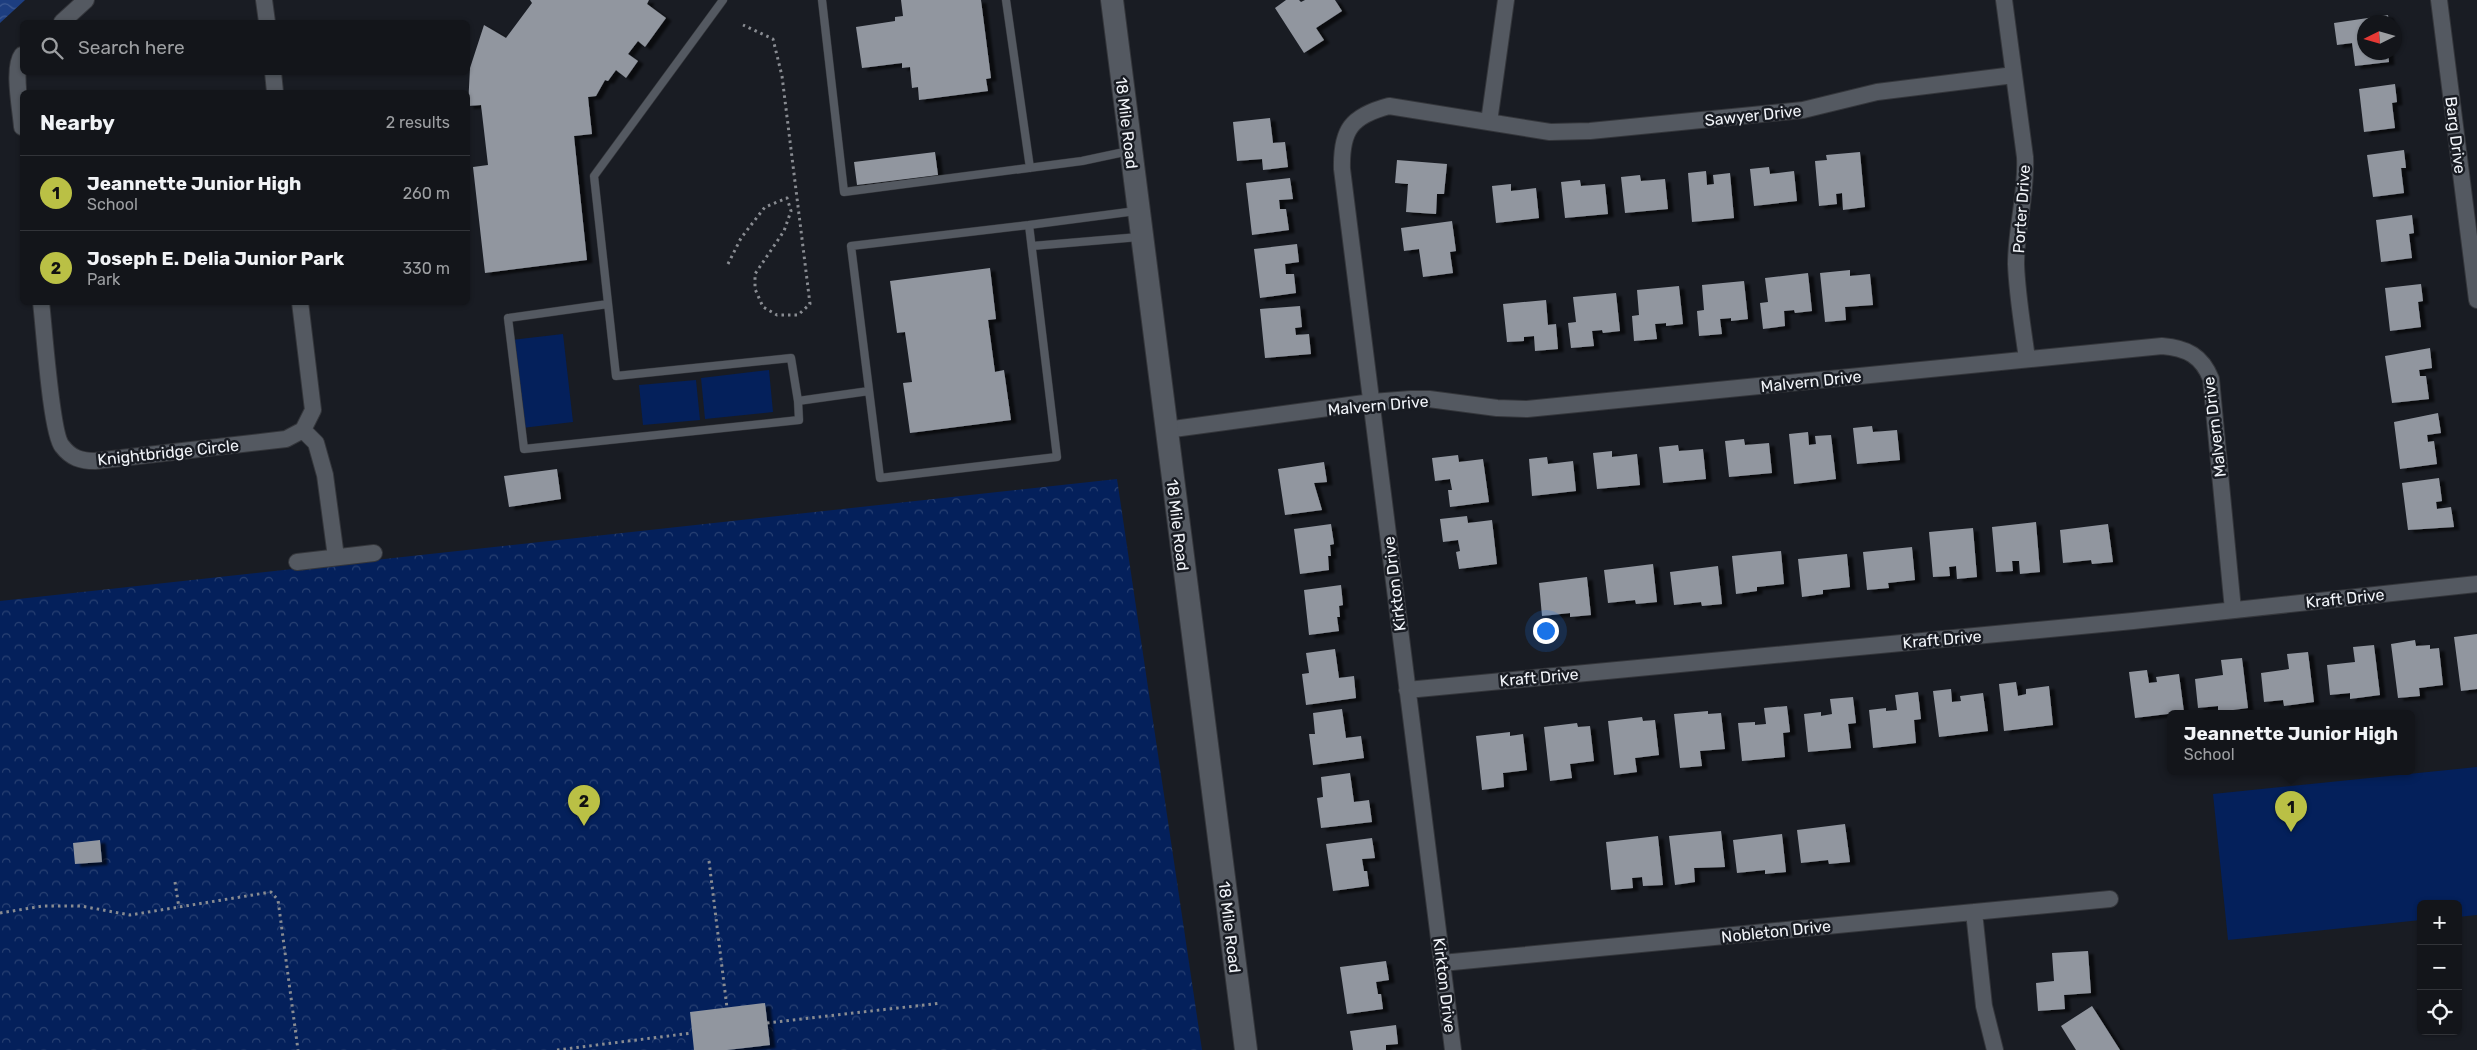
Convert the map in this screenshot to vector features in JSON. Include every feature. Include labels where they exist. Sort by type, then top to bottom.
[{"type":"main road","name":"18 Mile Road","points":[[1112,0],[1246,1050]]},
{"type":"street","points":[[64,20],[86,0]]},
{"type":"street","points":[[264,0],[266,20]]},
{"type":"street","points":[[1489,122],[1506,0]]},
{"type":"street","name":"Porter Drive","points":[[2004,0],[2026,177],[2017,237],[2016,265],[2026,359]]},
{"type":"street","name":"Barg Drive","points":[[2439,0],[2477,300]]},
{"type":"street","points":[[20,58],[17,76],[20,107]]},
{"type":"street","points":[[272,75],[275,90]]},
{"type":"street","name":"Sawyer Drive","points":[[1355,120],[1373,110],[1389,106],[1550,132],[1590,131],[1803,110],[1877,92],[2014,75]]},
{"type":"street","name":"Kirkton Drive","points":[[1355,120],[1345,136],[1342,152],[1342,169],[1454,1050]]},
{"type":"street","name":"Knightbridge Circle","points":[[41,305],[53,413],[60,445],[78,461],[95,461],[286,439],[303,430]]},
{"type":"street","points":[[300,305],[313,410],[303,430],[316,443],[325,475],[336,557]]},
{"type":"street","name":"Malvern Drive","points":[[1166,430],[1372,402],[1429,399],[1497,408],[1527,409],[2162,346],[2185,350],[2198,357],[2207,368],[2211,379],[2233,610]]},
{"type":"street","points":[[297,562],[374,553]]},
{"type":"street","name":"Kraft Drive","points":[[1407,690],[2233,610],[2477,584]]},
{"type":"street","name":"Nobleton Drive","points":[[1442,963],[2110,898]]},
{"type":"street","points":[[1974,912],[1987,1025],[1996,1050]]},
{"type":"lane","points":[[608,304],[508,318],[524,449],[798,420],[798,401],[791,358],[616,376],[594,176],[723,0]]},
{"type":"lane","points":[[822,0],[844,192],[1082,162],[1130,151]]},
{"type":"lane","points":[[1006,0],[1030,168]]},
{"type":"lane","points":[[1029,225],[1057,457],[880,478],[851,246],[1138,211]]},
{"type":"lane","points":[[1032,246],[1141,237]]},
{"type":"lane","points":[[798,401],[869,392]]},
{"type":"path","points":[[728,264],[741,238],[765,207],[787,198],[791,211],[784,231],[755,274],[755,289],[763,307],[778,314],[798,316],[810,304],[782,76],[773,39],[743,24]]},
{"type":"path","points":[[709,861],[727,1008]]},
{"type":"path","points":[[175,882],[180,908]]},
{"type":"path","points":[[0,913],[43,906],[82,906],[130,915],[266,893],[275,895],[278,900],[298,1050]]},
{"type":"path","points":[[768,1023],[941,1004]]},
{"type":"path","points":[[557,1050],[692,1033]]},
{"type":"green space","points":[[563,334],[573,422],[522,428],[511,340]]},
{"type":"green space","points":[[769,370],[773,412],[705,419],[701,378]]},
{"type":"green space","points":[[696,380],[700,420],[643,425],[639,385]]},
{"type":"green space","points":[[1117,479],[1202,1050],[0,1050],[0,601]]},
{"type":"green space","points":[[2477,767],[2477,915],[2462,917],[2462,900],[2417,900],[2417,920],[2228,940],[2213,794],[2399,775],[2415,775],[2415,773]]},
{"type":"water","points":[[0,0],[25,0],[0,23]]},
{"type":"building","points":[[530,0],[649,0],[647,4],[666,18],[645,47],[638,41],[628,54],[638,61],[626,78],[616,70],[608,81],[605,80],[596,96],[588,97],[592,134],[574,136],[587,260],[485,273],[473,167],[488,165],[481,105],[470,106],[470,68],[484,25],[506,38],[532,3]]},
{"type":"building","points":[[901,0],[981,0],[991,78],[986,79],[988,91],[919,100],[918,87],[912,88],[910,67],[902,68],[902,63],[862,68],[856,27],[895,21],[895,17],[903,16]]},
{"type":"building","points":[[1286,0],[1299,0],[1301,2],[1305,0],[1335,0],[1342,11],[1316,28],[1324,40],[1304,53],[1275,8]]},
{"type":"building","points":[[2357,20],[2357,60],[2389,60],[2389,62],[2355,66],[2352,43],[2337,45],[2334,23]]},
{"type":"building","points":[[2395,84],[2397,102],[2392,103],[2395,128],[2364,132],[2359,89]]},
{"type":"building","points":[[1270,118],[1273,143],[1285,142],[1288,167],[1263,170],[1262,159],[1237,161],[1233,122]]},
{"type":"building","points":[[2404,150],[2406,168],[2401,168],[2404,193],[2373,197],[2367,155]]},
{"type":"building","points":[[935,152],[938,175],[857,185],[854,162]]},
{"type":"building","points":[[1860,152],[1865,207],[1843,210],[1842,193],[1836,194],[1837,204],[1819,206],[1815,161],[1827,160],[1826,155]]},
{"type":"building","points":[[1397,160],[1447,164],[1444,194],[1437,194],[1436,214],[1406,212],[1408,184],[1395,183]]},
{"type":"building","points":[[1769,167],[1770,174],[1794,171],[1797,201],[1754,206],[1750,169]]},
{"type":"building","points":[[1706,171],[1707,185],[1714,184],[1713,175],[1730,173],[1734,218],[1692,222],[1688,173]]},
{"type":"building","points":[[1640,175],[1641,181],[1665,179],[1668,209],[1625,213],[1621,177]]},
{"type":"building","points":[[1290,178],[1293,199],[1279,200],[1280,209],[1286,209],[1289,230],[1252,235],[1246,183]]},
{"type":"building","points":[[1580,180],[1581,186],[1605,184],[1608,214],[1565,218],[1561,182]]},
{"type":"building","points":[[1511,184],[1511,191],[1536,188],[1539,218],[1496,223],[1492,186]]},
{"type":"building","points":[[2412,215],[2414,233],[2409,234],[2412,258],[2381,262],[2376,220]]},
{"type":"building","points":[[1452,221],[1456,251],[1450,252],[1453,273],[1423,277],[1419,249],[1404,251],[1401,228]]},
{"type":"building","points":[[1297,244],[1299,262],[1285,264],[1286,274],[1294,274],[1296,293],[1260,298],[1254,249]]},
{"type":"building","points":[[990,268],[996,319],[988,320],[995,372],[1004,370],[1011,420],[910,433],[903,383],[912,382],[905,332],[897,333],[890,281]]},
{"type":"building","points":[[1850,270],[1850,276],[1870,274],[1873,305],[1845,307],[1846,320],[1825,322],[1820,273]]},
{"type":"building","points":[[1808,273],[1812,311],[1795,313],[1794,310],[1784,311],[1785,326],[1763,329],[1760,303],[1768,302],[1765,278]]},
{"type":"building","points":[[1744,281],[1748,319],[1731,321],[1731,318],[1720,319],[1722,334],[1699,336],[1697,311],[1704,310],[1702,285]]},
{"type":"building","points":[[2421,284],[2423,301],[2418,302],[2421,327],[2390,331],[2385,288]]},
{"type":"building","points":[[1679,286],[1683,324],[1666,326],[1666,323],[1655,324],[1657,339],[1634,341],[1632,316],[1639,315],[1637,290]]},
{"type":"building","points":[[1616,293],[1620,331],[1603,333],[1602,330],[1592,331],[1594,346],[1571,348],[1568,323],[1576,322],[1573,297]]},
{"type":"building","points":[[1546,300],[1548,325],[1556,324],[1558,349],[1535,351],[1534,336],[1524,337],[1524,341],[1507,342],[1503,304]]},
{"type":"building","points":[[1300,306],[1302,327],[1295,328],[1296,335],[1309,334],[1311,354],[1265,358],[1260,309]]},
{"type":"building","points":[[2430,348],[2432,368],[2419,370],[2420,376],[2426,376],[2429,399],[2392,403],[2385,356]]},
{"type":"building","points":[[2438,413],[2441,433],[2427,435],[2428,442],[2434,441],[2437,464],[2400,469],[2394,422]]},
{"type":"building","points":[[1872,426],[1873,432],[1897,430],[1900,460],[1857,464],[1853,428]]},
{"type":"building","points":[[1808,432],[1809,445],[1816,444],[1815,436],[1831,435],[1836,479],[1794,484],[1789,434]]},
{"type":"building","points":[[1744,439],[1745,445],[1769,443],[1772,473],[1729,477],[1725,441]]},
{"type":"building","points":[[1678,445],[1679,451],[1703,449],[1706,479],[1663,483],[1659,447]]},
{"type":"building","points":[[1612,451],[1612,457],[1637,454],[1640,485],[1597,489],[1593,453]]},
{"type":"building","points":[[1458,455],[1459,462],[1483,459],[1489,502],[1450,507],[1448,490],[1452,490],[1450,479],[1435,481],[1432,458]]},
{"type":"building","points":[[1547,457],[1548,464],[1573,461],[1576,491],[1532,496],[1529,459]]},
{"type":"building","points":[[1324,462],[1327,482],[1314,483],[1322,510],[1285,515],[1278,469]]},
{"type":"building","points":[[557,469],[561,499],[509,507],[504,476]]},
{"type":"building","points":[[2439,478],[2442,501],[2436,502],[2437,509],[2451,507],[2454,527],[2408,530],[2402,483]]},
{"type":"building","points":[[1467,516],[1468,523],[1492,520],[1497,564],[1459,569],[1456,552],[1460,551],[1458,540],[1443,542],[1440,519]]},
{"type":"building","points":[[2036,522],[2040,572],[2020,574],[2019,561],[2012,561],[2013,571],[1996,572],[1992,527]]},
{"type":"building","points":[[1331,524],[1334,544],[1330,545],[1331,556],[1328,556],[1329,570],[1300,574],[1294,529]]},
{"type":"building","points":[[2108,524],[2113,562],[2092,564],[2091,560],[2063,563],[2060,530]]},
{"type":"building","points":[[1973,528],[1977,577],[1957,579],[1956,566],[1949,567],[1950,576],[1933,577],[1929,532]]},
{"type":"building","points":[[1912,547],[1915,580],[1888,583],[1889,588],[1867,590],[1863,552]]},
{"type":"building","points":[[1781,551],[1784,584],[1757,587],[1757,591],[1736,594],[1732,556]]},
{"type":"building","points":[[1847,554],[1850,587],[1823,590],[1823,594],[1802,597],[1798,559]]},
{"type":"building","points":[[1653,564],[1657,602],[1636,604],[1635,600],[1608,603],[1604,570]]},
{"type":"building","points":[[1718,566],[1722,604],[1702,606],[1701,602],[1674,605],[1670,572]]},
{"type":"building","points":[[1587,577],[1591,615],[1570,617],[1570,613],[1542,616],[1539,583]]},
{"type":"building","points":[[1341,585],[1343,605],[1339,606],[1340,617],[1337,617],[1339,631],[1309,635],[1304,590]]},
{"type":"building","points":[[2477,634],[2477,689],[2461,691],[2454,637]]},
{"type":"building","points":[[2415,640],[2416,646],[2430,645],[2430,649],[2439,648],[2443,685],[2419,688],[2420,696],[2398,698],[2391,644]]},
{"type":"building","points":[[2374,645],[2380,695],[2350,699],[2350,693],[2330,695],[2327,665],[2355,662],[2353,647]]},
{"type":"building","points":[[1335,649],[1339,678],[1354,676],[1356,698],[1306,705],[1302,674],[1309,673],[1306,653]]},
{"type":"building","points":[[2308,652],[2314,702],[2284,706],[2283,700],[2264,702],[2261,673],[2289,669],[2287,654]]},
{"type":"building","points":[[2242,658],[2248,708],[2218,710],[2218,706],[2198,708],[2195,679],[2223,675],[2221,660]]},
{"type":"building","points":[[2147,670],[2149,683],[2157,682],[2156,677],[2179,674],[2184,710],[2167,710],[2167,714],[2135,718],[2129,672]]},
{"type":"building","points":[[2016,682],[2018,696],[2026,694],[2026,689],[2049,686],[2053,725],[2004,731],[1999,684]]},
{"type":"building","points":[[1951,689],[1952,702],[1961,701],[1960,696],[1983,693],[1988,731],[1939,737],[1933,691]]},
{"type":"building","points":[[1918,692],[1921,719],[1914,720],[1916,743],[1873,748],[1869,710],[1886,708],[1886,711],[1897,710],[1895,695]]},
{"type":"building","points":[[1853,697],[1856,723],[1848,724],[1851,748],[1808,752],[1804,714],[1821,712],[1821,716],[1832,714],[1830,699]]},
{"type":"building","points":[[1787,706],[1790,732],[1783,733],[1785,757],[1742,761],[1738,723],[1755,722],[1755,725],[1766,724],[1764,708]]},
{"type":"building","points":[[1342,709],[1346,738],[1361,736],[1364,758],[1313,765],[1309,734],[1315,734],[1313,713]]},
{"type":"building","points":[[1708,711],[1708,714],[1721,713],[1725,749],[1700,751],[1702,766],[1680,768],[1674,714]]},
{"type":"building","points":[[1642,717],[1643,721],[1655,720],[1659,755],[1635,758],[1637,772],[1614,775],[1608,721]]},
{"type":"building","points":[[1577,723],[1578,727],[1590,726],[1594,761],[1570,764],[1572,778],[1550,781],[1544,727]]},
{"type":"building","points":[[1510,732],[1510,736],[1523,734],[1527,770],[1503,773],[1504,787],[1482,790],[1476,736]]},
{"type":"building","points":[[1350,773],[1354,802],[1369,800],[1372,822],[1321,828],[1317,798],[1323,797],[1321,777]]},
{"type":"building","points":[[1845,824],[1850,862],[1829,864],[1828,860],[1801,863],[1797,830]]},
{"type":"building","points":[[1721,831],[1725,867],[1694,868],[1695,882],[1675,885],[1669,836]]},
{"type":"building","points":[[1782,834],[1786,872],[1765,874],[1765,870],[1737,873],[1733,840]]},
{"type":"building","points":[[1658,836],[1663,885],[1643,886],[1642,877],[1632,878],[1633,888],[1611,890],[1606,842]]},
{"type":"building","points":[[1372,838],[1375,858],[1362,859],[1364,871],[1367,871],[1369,886],[1333,891],[1326,844]]},
{"type":"building","points":[[100,840],[102,862],[75,864],[73,843]]},
{"type":"building","points":[[2088,951],[2091,993],[2064,995],[2065,1009],[2038,1011],[2036,983],[2054,981],[2052,953]]},
{"type":"building","points":[[1386,961],[1389,980],[1376,982],[1378,994],[1381,994],[1383,1009],[1347,1014],[1340,967]]},
{"type":"building","points":[[765,1003],[770,1045],[727,1050],[694,1050],[690,1012]]},
{"type":"building","points":[[2092,1006],[2120,1050],[2076,1050],[2061,1026]]},
{"type":"building","points":[[1396,1025],[1398,1044],[1386,1045],[1386,1050],[1353,1050],[1350,1031]]},
{"type":"place","name":"Joseph E. Delia Junior Park","points":[[584,826]]},
{"type":"place","name":"Jeannette Junior High","points":[[2291,832]]}]
